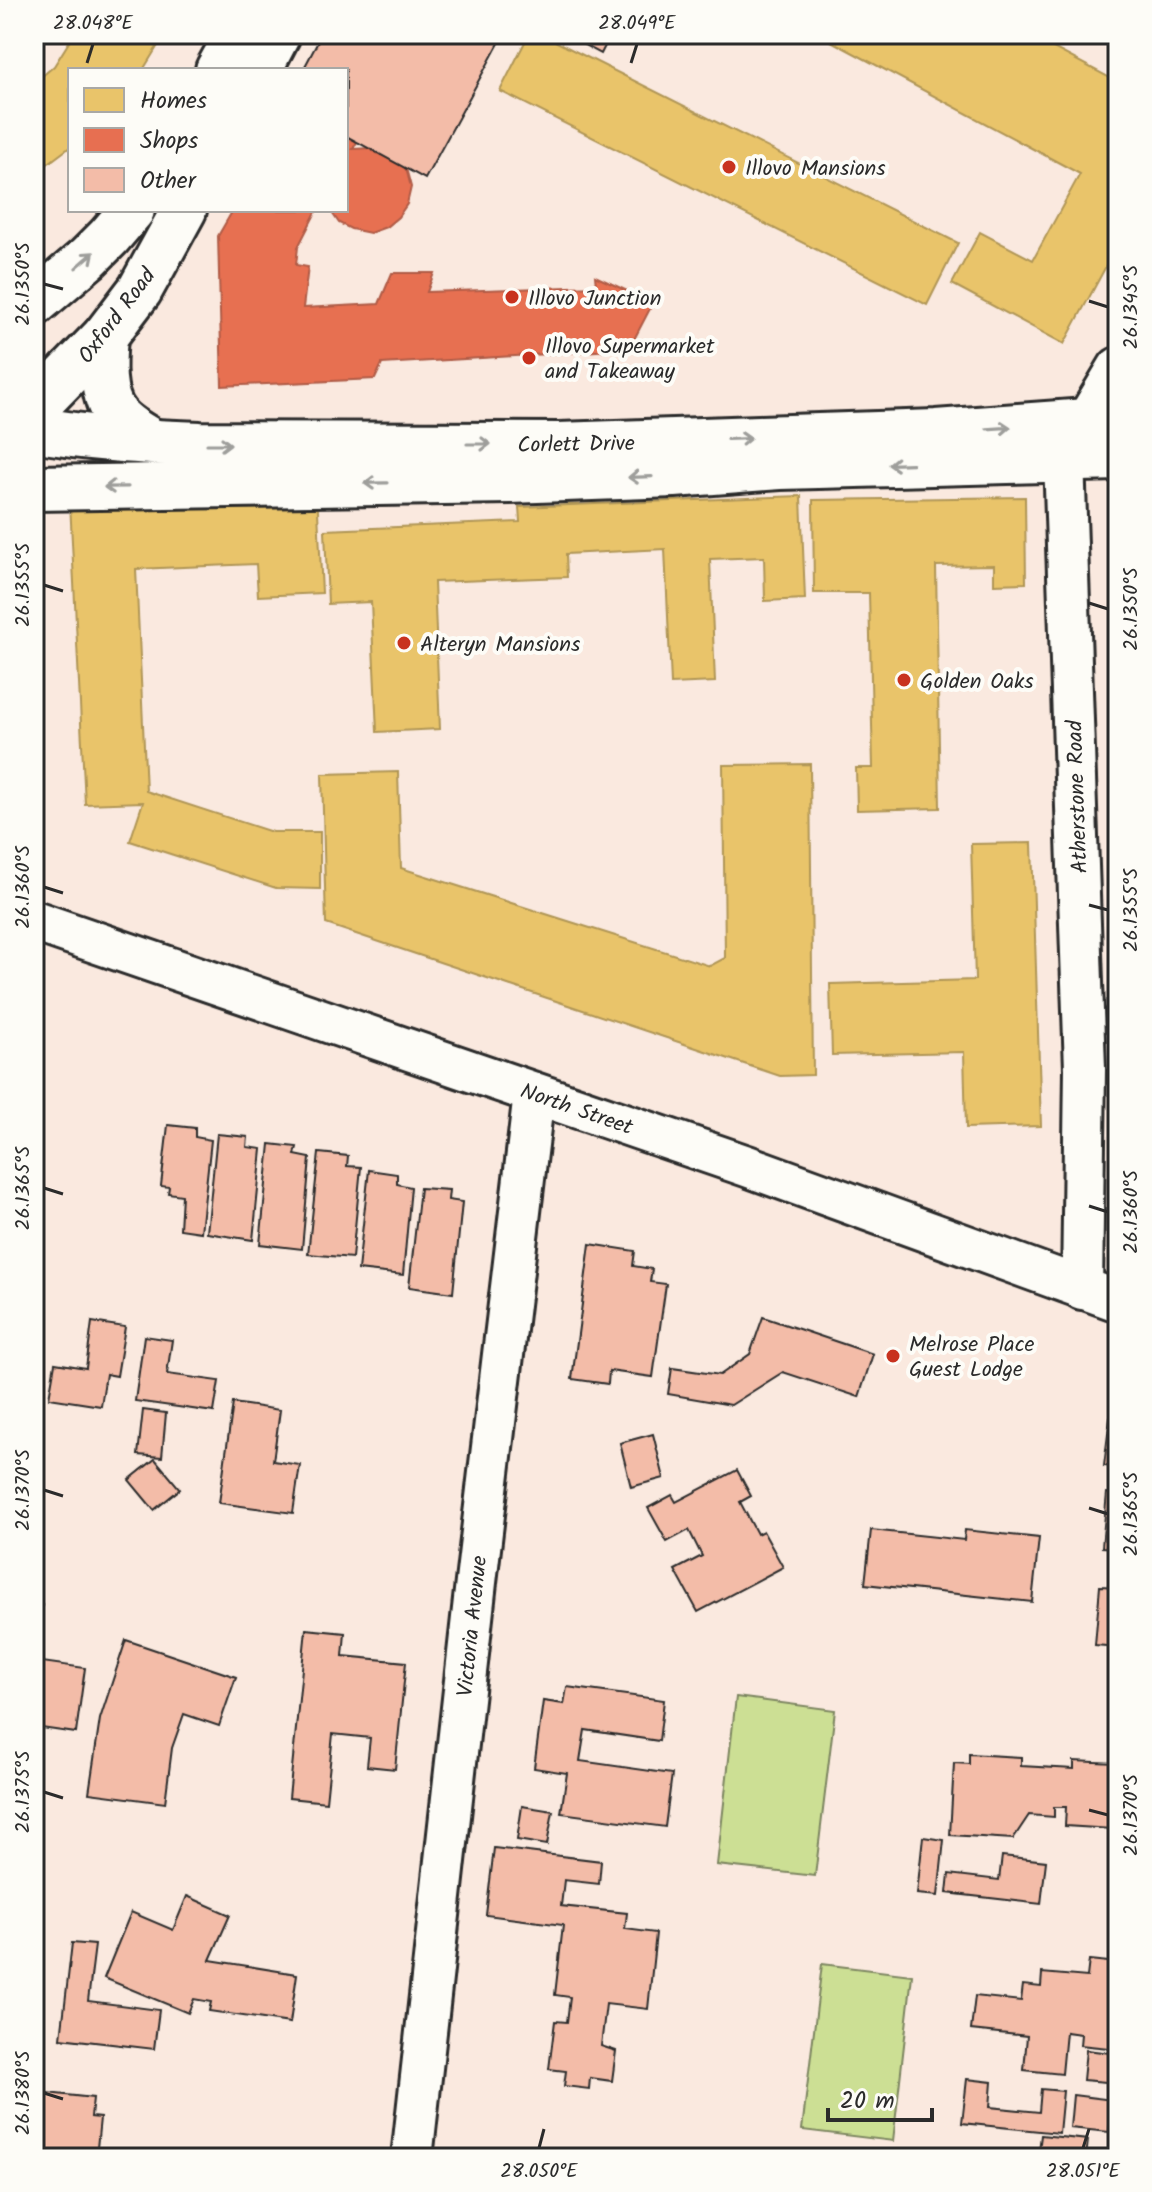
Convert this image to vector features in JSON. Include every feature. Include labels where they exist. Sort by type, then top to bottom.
[{"type":"main road","points":[[219,68],[238,34]]},
{"type":"main road","points":[[260,68],[278,34]]},
{"type":"main road","points":[[34,304],[88,258],[130,212]]},
{"type":"main road","name":"Oxford Road","points":[[34,409],[105,336],[140,290],[183,212]]},
{"type":"main road","points":[[105,336],[104,381],[110,404],[117,416],[153,442]]},
{"type":"main road","name":"Corlett Drive","points":[[34,429],[153,442],[559,445],[936,432],[1102,421]]},
{"type":"main road","name":"Corlett Drive","points":[[34,488],[525,481],[780,467],[1118,458]]},
{"type":"street","points":[[1064,458],[1102,421],[1118,368]]},
{"type":"street","name":"Atherstone Road","points":[[1064,458],[1085,1069],[1100,1295]]},
{"type":"street","name":"North Street","points":[[34,921],[762,1172],[1100,1295]]},
{"type":"street","name":"Victoria Avenue","points":[[412,2158],[534,1094]]},
{"type":"green space","points":[[736,1697],[835,1710],[815,1876],[717,1865]]},
{"type":"green space","points":[[822,1964],[912,1975],[893,2141],[802,2130]]},
{"type":"building: Homes","points":[[74,34],[165,34],[144,68],[68,68],[68,148],[42,168],[34,168],[34,83],[54,66]]},
{"type":"building: Homes","name":"Illovo Mansions","points":[[529,34],[541,34],[958,243],[927,305],[500,91]]},
{"type":"building: Homes","points":[[818,34],[1027,34],[1118,82],[1118,244],[1064,344],[952,284],[980,232],[1033,260],[1080,174]]},
{"type":"building: Homes","points":[[317,491],[322,593],[258,596],[256,564],[136,569],[146,791],[272,832],[320,832],[320,889],[276,888],[130,841],[143,802],[85,804],[70,502]]},
{"type":"building: Homes","name":"Alteryn Mansions","points":[[801,496],[805,599],[765,601],[764,557],[710,559],[715,682],[671,684],[665,549],[566,554],[567,577],[434,582],[440,729],[377,732],[371,602],[328,604],[325,530],[520,522],[519,507]]},
{"type":"building: Homes","name":"Golden Oaks","points":[[1025,497],[1026,583],[994,584],[994,565],[936,566],[940,808],[857,810],[856,768],[873,768],[869,593],[814,593],[813,500]]},
{"type":"building: Homes","points":[[810,764],[813,1075],[780,1076],[326,924],[322,774],[398,772],[401,868],[710,966],[725,958],[723,765]]},
{"type":"building: Homes","points":[[1032,843],[1041,1126],[966,1128],[964,1052],[832,1055],[830,984],[975,980],[971,844]]},
{"type":"building: Shops","points":[[348,122],[365,128],[353,149],[371,148],[390,153],[402,162],[411,187],[407,204],[386,227],[370,233],[339,223],[331,212],[348,212]]},
{"type":"building: Shops","name":"Illovo Junction","points":[[232,212],[316,212],[298,247],[296,265],[308,267],[303,308],[379,304],[392,273],[434,273],[427,292],[596,286],[595,276],[653,303],[629,349],[382,364],[375,379],[222,386],[218,236]]},
{"type":"building: Other","points":[[322,34],[504,34],[425,179],[348,137],[348,68],[304,68]]},
{"type":"building: Other","points":[[564,34],[611,34],[601,54]]},
{"type":"building: Other","points":[[168,1125],[195,1128],[195,1137],[211,1140],[201,1232],[180,1229],[182,1195],[168,1193],[169,1187],[161,1186]]},
{"type":"building: Other","points":[[217,1134],[248,1137],[247,1147],[262,1149],[253,1240],[207,1233]]},
{"type":"building: Other","points":[[270,1144],[297,1147],[295,1155],[310,1158],[302,1249],[260,1244]]},
{"type":"building: Other","points":[[319,1153],[348,1156],[347,1166],[361,1167],[352,1258],[308,1254]]},
{"type":"building: Other","points":[[369,1170],[397,1174],[397,1184],[411,1187],[403,1275],[358,1270]]},
{"type":"building: Other","points":[[420,1188],[449,1190],[448,1200],[462,1202],[453,1293],[409,1287]]},
{"type":"building: Other","points":[[590,1244],[635,1251],[633,1266],[652,1269],[650,1282],[666,1284],[653,1377],[609,1371],[608,1384],[572,1379]]},
{"type":"building: Other","points":[[763,1317],[873,1354],[859,1397],[783,1372],[731,1405],[668,1394],[672,1368],[720,1375],[750,1354]]},
{"type":"building: Other","points":[[92,1322],[125,1327],[117,1376],[106,1374],[101,1406],[49,1398],[55,1363],[86,1368]]},
{"type":"building: Other","points":[[144,1336],[172,1340],[167,1374],[219,1381],[214,1412],[135,1401]]},
{"type":"building: Other","points":[[233,1403],[280,1410],[273,1461],[300,1465],[293,1513],[219,1503]]},
{"type":"building: Other","points":[[143,1410],[166,1413],[162,1457],[138,1455]]},
{"type":"building: Other","points":[[1110,1418],[1118,1419],[1118,1467],[1104,1466]]},
{"type":"building: Other","points":[[653,1434],[664,1478],[631,1487],[620,1443]]},
{"type":"building: Other","points":[[155,1459],[180,1489],[154,1510],[129,1480]]},
{"type":"building: Other","points":[[737,1470],[751,1496],[740,1502],[757,1534],[763,1531],[783,1567],[698,1612],[675,1570],[702,1556],[689,1530],[667,1542],[648,1508],[672,1495],[676,1502]]},
{"type":"building: Other","points":[[1107,1493],[1118,1495],[1118,1548],[1102,1547]]},
{"type":"building: Other","points":[[871,1530],[964,1540],[965,1530],[1039,1538],[1032,1602],[865,1584]]},
{"type":"building: Other","points":[[1100,1586],[1118,1587],[1118,1647],[1095,1645]]},
{"type":"building: Other","points":[[34,1604],[42,1605],[35,1661],[85,1668],[76,1733],[34,1727]]},
{"type":"building: Other","points":[[306,1629],[345,1633],[343,1656],[406,1662],[395,1769],[367,1766],[370,1738],[333,1734],[326,1802],[289,1798]]},
{"type":"building: Other","points":[[126,1640],[236,1677],[219,1726],[184,1714],[172,1748],[165,1803],[89,1793],[100,1719]]},
{"type":"building: Other","points":[[567,1687],[664,1700],[659,1741],[585,1730],[580,1761],[672,1774],[665,1827],[561,1813],[567,1773],[534,1768],[543,1701],[564,1704]]},
{"type":"building: Other","points":[[969,1754],[1021,1757],[1021,1766],[1074,1769],[1074,1761],[1116,1763],[1112,1829],[1065,1826],[1066,1807],[1054,1807],[1054,1817],[1029,1815],[1013,1839],[950,1835],[954,1763],[969,1764]]},
{"type":"building: Other","points":[[522,1806],[553,1811],[547,1845],[517,1840]]},
{"type":"building: Other","points":[[923,1837],[944,1840],[938,1896],[917,1894]]},
{"type":"building: Other","points":[[494,1848],[601,1861],[599,1884],[564,1880],[561,1906],[627,1913],[625,1929],[656,1933],[648,2009],[606,2004],[601,2046],[616,2051],[612,2081],[590,2078],[589,2089],[564,2086],[566,2071],[549,2069],[555,2021],[567,2022],[570,1997],[555,1995],[563,1925],[486,1915]]},
{"type":"building: Other","points":[[1002,1856],[1046,1861],[1041,1904],[947,1893],[949,1874],[999,1880]]},
{"type":"building: Other","points":[[187,1896],[230,1915],[210,1960],[297,1974],[290,2023],[209,2011],[211,2002],[194,1999],[188,2013],[104,1978],[131,1912],[173,1930]]},
{"type":"building: Other","points":[[34,1923],[46,1924],[42,1959],[34,1958]]},
{"type":"building: Other","points":[[72,1943],[95,1945],[88,2001],[159,2010],[154,2049],[61,2038]]},
{"type":"building: Other","points":[[1089,1960],[1118,1963],[1118,2049],[1080,2045],[1081,2034],[1066,2032],[1062,2074],[1024,2070],[1027,2036],[971,2030],[975,1996],[1021,2001],[1023,1985],[1041,1987],[1042,1973],[1087,1977]]},
{"type":"building: Other","points":[[1086,2050],[1118,2054],[1118,2083],[1083,2080]]},
{"type":"building: Other","points":[[967,2079],[992,2082],[990,2107],[1039,2112],[1041,2089],[1063,2091],[1059,2133],[962,2123]]},
{"type":"building: Other","points":[[47,2093],[93,2098],[91,2117],[100,2118],[96,2158],[41,2158]]},
{"type":"building: Other","points":[[1073,2095],[1113,2100],[1109,2132],[1070,2128]]},
{"type":"building: Other","points":[[1041,2135],[1088,2140],[1086,2158],[1038,2158]]},
{"type":"place","name":"Illovo Mansions","points":[[729,167]]},
{"type":"place","name":"Illovo Junction","points":[[512,297]]},
{"type":"place","name":"Illovo Supermarket and Takeaway","points":[[529,358]]},
{"type":"place","name":"Alteryn Mansions","points":[[404,643]]},
{"type":"place","name":"Golden Oaks","points":[[904,680]]},
{"type":"place","name":"Melrose Place Guest Lodge","points":[[893,1356]]}]
